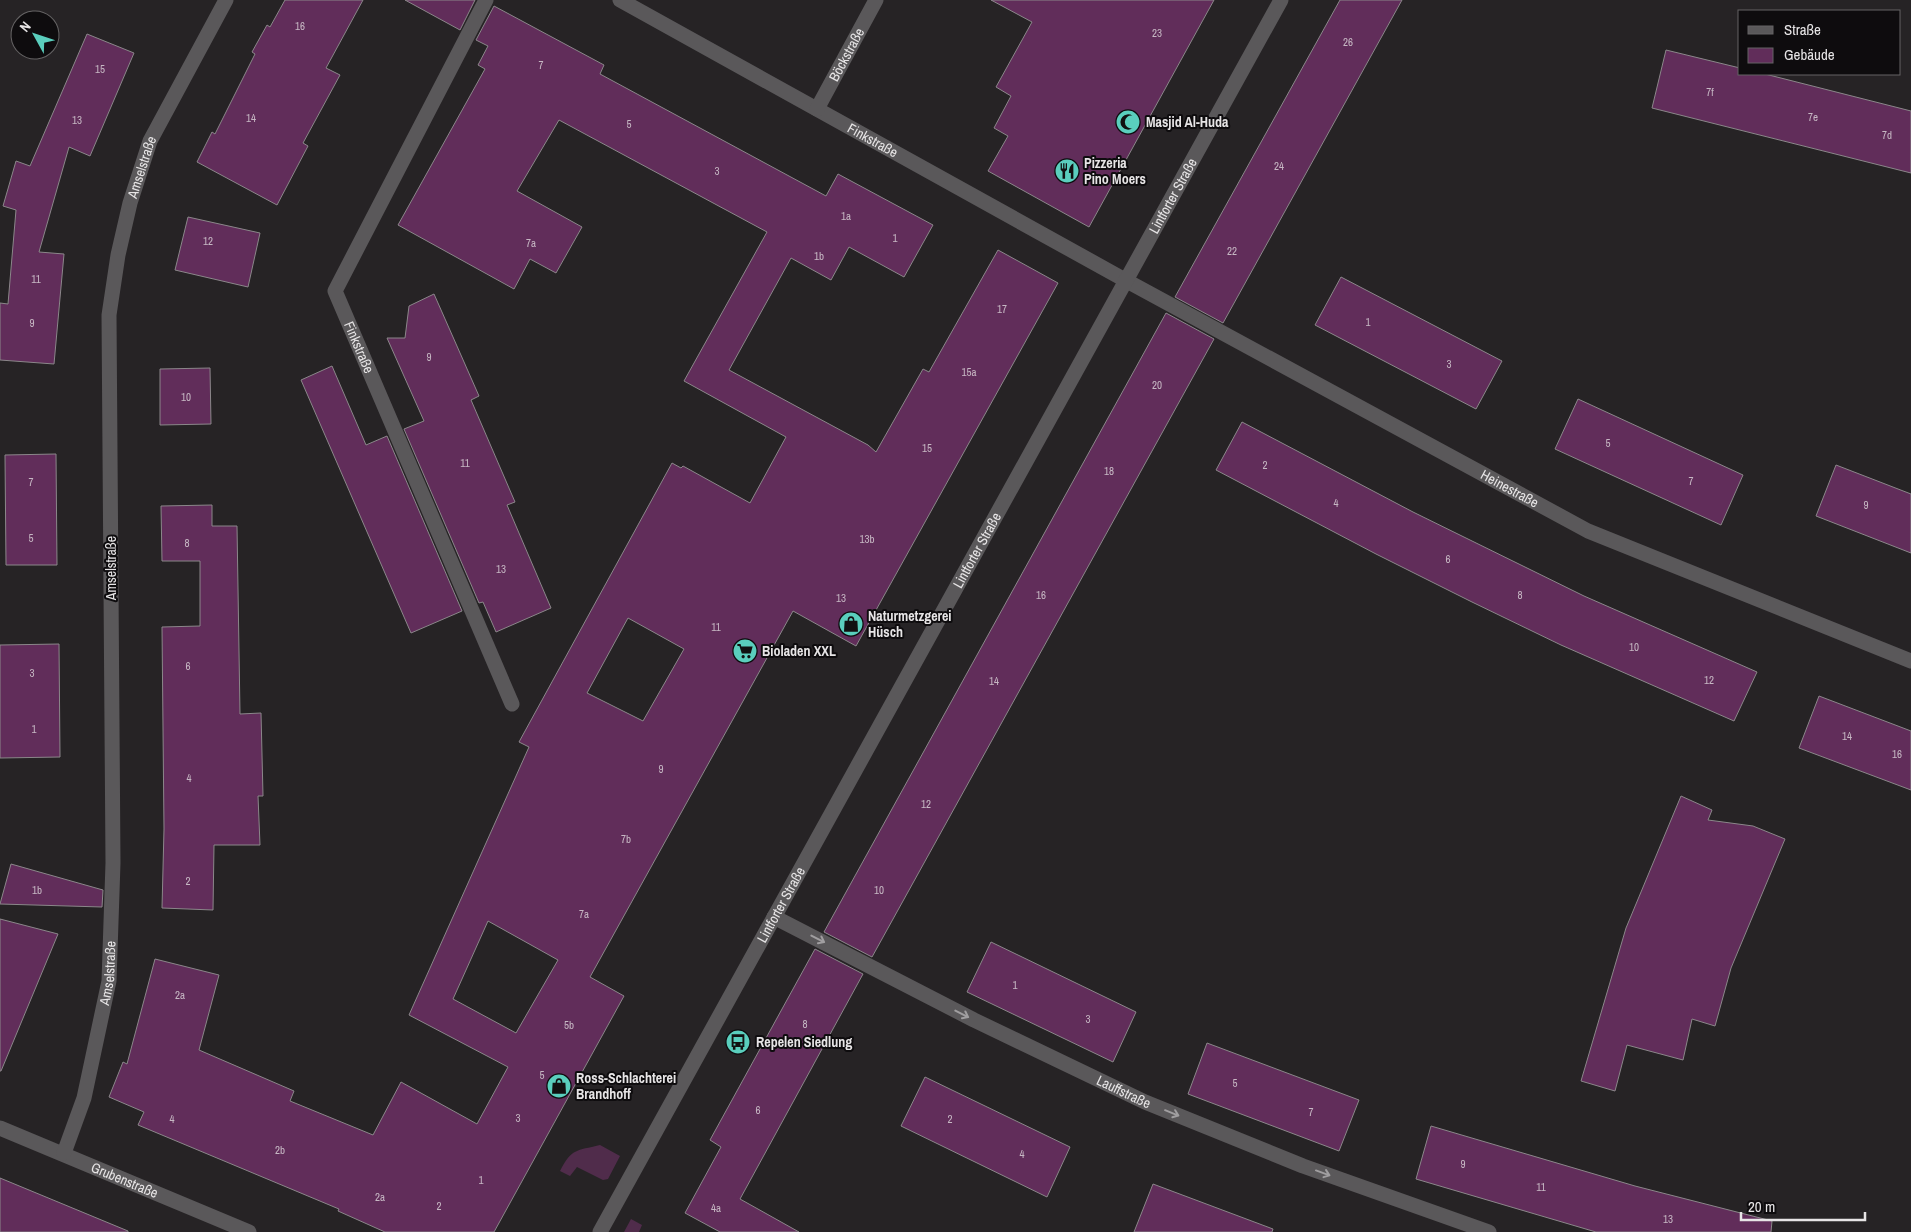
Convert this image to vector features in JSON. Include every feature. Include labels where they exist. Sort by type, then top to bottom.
[{"type":"street","name":"Amselstraße","points":[[64,1154],[84,1098],[109,981],[113,863],[110,315],[118,255],[130,203],[150,141],[226,0]]},
{"type":"street","name":"Finkstraße","points":[[486,0],[335,291],[512,704]]},
{"type":"street","name":"Finkstraße","points":[[620,0],[1126,280]]},
{"type":"street","name":"Böckstraße","points":[[817,109],[876,0]]},
{"type":"street","name":"Lintforter Straße","points":[[600,1232],[1281,0]]},
{"type":"street","name":"Heinestraße","points":[[1126,280],[1588,531],[1911,661]]},
{"type":"street","name":"Lauffstraße","points":[[774,917],[974,1020],[1145,1102],[1303,1166],[1489,1232]]},
{"type":"street","name":"Grubenstraße","points":[[0,1128],[248,1232]]},
{"type":"shaded area","points":[[600,1145],[620,1156],[608,1179],[603,1180],[577,1167],[570,1176],[560,1171],[572,1154]]},
{"type":"shaded area","points":[[631,1219],[642,1225],[639,1232],[624,1232]]},
{"type":"building","points":[[285,0],[363,0],[326,68],[340,75],[303,143],[308,146],[277,205],[197,162],[212,132],[215,134],[255,54],[252,52],[267,25],[270,27]]},
{"type":"building","points":[[405,0],[475,0],[460,30]]},
{"type":"building","points":[[991,0],[1214,0],[1089,227],[988,171],[1008,136],[994,128],[1011,96],[996,87],[1032,22]]},
{"type":"building","points":[[1340,0],[1402,0],[1223,323],[1175,297]]},
{"type":"building","points":[[494,6],[604,65],[600,74],[826,196],[838,174],[933,225],[904,277],[849,247],[831,280],[791,258],[729,370],[868,445],[876,452],[923,369],[929,372],[998,250],[1058,283],[856,646],[793,611],[590,977],[624,996],[494,1232],[385,1232],[338,1211],[339,1209],[138,1125],[144,1112],[109,1097],[123,1062],[127,1064],[155,959],[219,975],[199,1050],[294,1091],[290,1101],[373,1135],[401,1082],[477,1124],[508,1067],[409,1015],[529,747],[519,742],[672,463],[681,468],[683,466],[750,503],[786,437],[684,381],[767,232],[559,120],[517,191],[582,227],[556,273],[530,259],[514,289],[398,225],[485,69],[478,65],[488,46],[476,40]],"holes":[[[628,618],[684,649],[643,721],[587,693]],[[488,921],[558,960],[516,1033],[453,999]]]},
{"type":"building","points":[[87,34],[134,53],[90,156],[69,147],[39,252],[64,254],[54,364],[0,360],[0,303],[8,304],[16,210],[3,206],[16,161],[30,166]]},
{"type":"building","points":[[1666,50],[1738,68],[1738,75],[1769,75],[1911,111],[1911,173],[1652,108]]},
{"type":"building","points":[[188,217],[260,233],[248,287],[175,270]]},
{"type":"building","points":[[1341,277],[1502,361],[1476,409],[1315,325]]},
{"type":"building","points":[[434,294],[479,396],[471,400],[515,502],[507,505],[551,608],[496,632],[483,602],[479,603],[404,429],[424,421],[387,338],[405,338],[409,306]]},
{"type":"building","points":[[1166,313],[1214,339],[872,957],[824,932]]},
{"type":"building","points":[[332,366],[366,445],[387,436],[462,611],[411,633],[301,380]]},
{"type":"building","points":[[210,368],[211,424],[160,425],[160,369]]},
{"type":"building","points":[[1578,399],[1743,475],[1721,525],[1555,449]]},
{"type":"building","points":[[1242,422],[1413,512],[1584,596],[1757,672],[1734,721],[1561,645],[1472,602],[1216,470]]},
{"type":"building","points":[[56,454],[57,565],[6,565],[5,455]]},
{"type":"building","points":[[1836,465],[1911,494],[1911,553],[1816,516]]},
{"type":"building","points":[[212,505],[212,526],[237,526],[240,714],[261,713],[263,796],[258,796],[260,845],[214,845],[213,910],[162,908],[164,829],[162,627],[200,626],[200,561],[162,561],[161,506]]},
{"type":"building","points":[[59,644],[60,757],[0,758],[0,645]]},
{"type":"building","points":[[1819,696],[1911,731],[1911,790],[1799,748]]},
{"type":"building","points":[[1681,796],[1712,810],[1708,820],[1753,826],[1785,839],[1731,968],[1715,1026],[1692,1019],[1683,1060],[1627,1045],[1615,1091],[1581,1081],[1626,928]]},
{"type":"building","points":[[11,864],[103,890],[102,907],[0,904]]},
{"type":"building","points":[[0,919],[58,934],[1,1071],[0,1071]]},
{"type":"building","points":[[991,942],[1136,1012],[1113,1062],[967,992]]},
{"type":"building","points":[[815,949],[863,974],[740,1199],[799,1232],[720,1232],[685,1213],[721,1147],[710,1140]]},
{"type":"building","points":[[1207,1043],[1359,1100],[1339,1151],[1188,1094]]},
{"type":"building","points":[[925,1077],[1070,1147],[1047,1197],[901,1126]]},
{"type":"building","points":[[1431,1126],[1635,1186],[1772,1221],[1771,1232],[1596,1232],[1416,1179]]},
{"type":"building","points":[[0,1178],[128,1231],[128,1232],[0,1232]]},
{"type":"building","points":[[1153,1184],[1273,1229],[1272,1232],[1134,1232]]},
{"type":"place","name":"Masjid Al-Huda","points":[[1128,122]]},
{"type":"place","name":"Pizzeria Pino Moers","points":[[1067,171]]},
{"type":"place","name":"Naturmetzgerei Hüsch","points":[[851,624]]},
{"type":"place","name":"Bioladen XXL","points":[[745,651]]},
{"type":"place","name":"Repelen Siedlung","points":[[738,1042]]},
{"type":"place","name":"Ross-Schlachterei Brandhoff","points":[[559,1086]]}]
